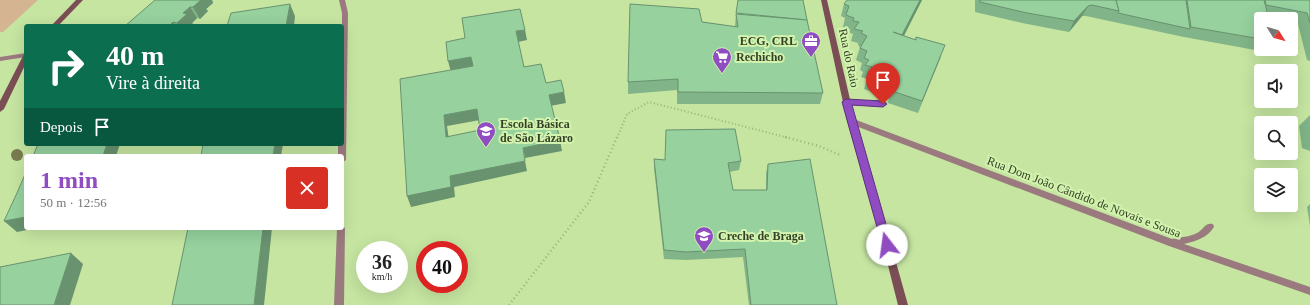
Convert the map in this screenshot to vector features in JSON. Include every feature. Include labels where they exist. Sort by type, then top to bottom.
[{"type":"street","points":[[56,24],[80,0]]},
{"type":"street","points":[[342,0],[345,13],[344,62]]},
{"type":"street","name":"Rua do Raio","points":[[824,0],[846,102],[883,230],[902,305]]},
{"type":"street","points":[[0,59],[24,56]]},
{"type":"street","points":[[0,109],[24,60]]},
{"type":"street","points":[[846,102],[883,104]]},
{"type":"street","name":"Rua Dom João Cândido de Novais e Sousa","points":[[851,121],[1172,243],[1310,291]]},
{"type":"street","points":[[1172,243],[1200,236],[1210,227]]},
{"type":"street","points":[[339,305],[340,230]]},
{"type":"path","points":[[509,305],[589,202],[627,114],[649,102],[819,146],[845,157]]},
{"type":"shaded area","points":[[0,0],[38,0],[3,32],[0,32]]},
{"type":"building","points":[[155,0],[201,0],[183,13],[187,14],[177,23],[127,24]]},
{"type":"building","points":[[738,0],[803,0],[807,20],[736,13]]},
{"type":"building","points":[[847,0],[920,0],[902,35],[893,32],[916,40],[916,37],[945,45],[922,101],[892,91],[893,87],[868,77],[872,67],[865,65],[869,60],[864,58],[867,51],[860,48],[867,36],[861,33],[863,31],[854,29],[859,22],[853,21],[854,18],[846,15],[849,6],[844,4]]},
{"type":"building","points":[[980,0],[1116,0],[1119,11],[1092,5],[1088,6],[1074,21],[1027,13],[980,2]]},
{"type":"building","points":[[1116,0],[1186,0],[1190,29],[1118,13],[1119,11]]},
{"type":"building","points":[[1187,0],[1264,0],[1267,12],[1254,12],[1254,38],[1191,27]]},
{"type":"building","points":[[1265,0],[1310,0],[1310,23],[1307,13],[1266,5]]},
{"type":"building","points":[[290,4],[286,24],[228,24],[231,13]]},
{"type":"building","name":"Rechicho","points":[[630,4],[699,9],[702,22],[738,27],[736,14],[807,20],[823,93],[678,92],[678,79],[628,82]]},
{"type":"building","points":[[520,9],[525,30],[516,31],[524,67],[541,64],[546,83],[561,80],[564,92],[549,95],[560,140],[523,148],[525,161],[450,176],[451,187],[407,196],[400,79],[473,66],[471,57],[448,61],[446,42],[465,38],[462,18]],"holes":[[[477,109],[480,130],[446,137],[444,115]]]},
{"type":"building","points":[[735,129],[741,161],[728,163],[733,190],[767,190],[768,164],[810,159],[837,305],[751,305],[745,249],[686,252],[664,250],[654,159],[665,160],[666,130]]},
{"type":"building","points":[[37,146],[106,146],[104,154],[34,154]]},
{"type":"building","points":[[203,146],[275,146],[273,154],[201,154]]},
{"type":"building","points":[[24,177],[24,217],[4,221]]},
{"type":"building","points":[[188,230],[263,230],[254,305],[172,305]]},
{"type":"building","points":[[71,253],[54,305],[0,305],[0,267]]},
{"type":"place","name":"ECG, CRL","points":[[811,58]]},
{"type":"place","name":"Rechicho","points":[[722,74]]},
{"type":"place","name":"Escola Básica de São Lázaro","points":[[486,148]]},
{"type":"place","name":"Creche de Braga","points":[[704,253]]},
{"type":"route","points":[[883,104],[846,102],[887,245]]}]
